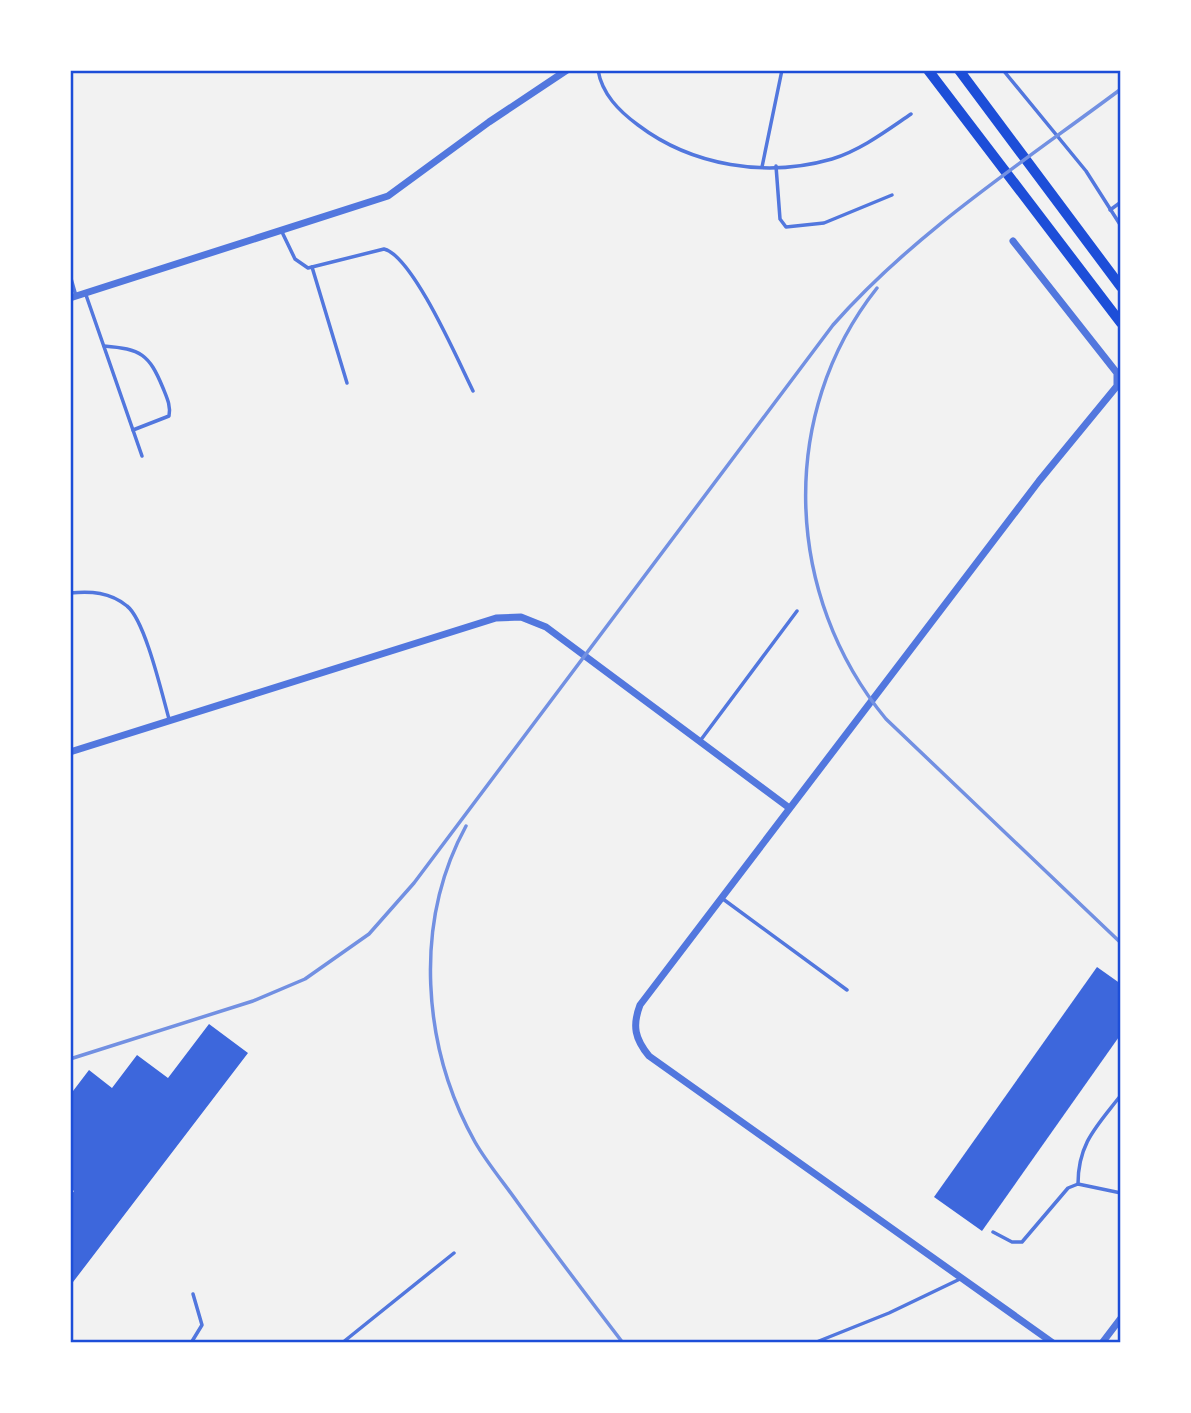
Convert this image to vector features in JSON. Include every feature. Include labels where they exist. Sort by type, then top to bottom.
[{"type":"main road","points":[[928,70],[1121,323]]},
{"type":"main road","points":[[959,70],[1121,288]]},
{"type":"street","points":[[73,297],[388,197],[489,122],[567,70]]},
{"type":"street","points":[[1013,241],[1117,373],[1117,386],[1038,481],[788,807],[640,1005],[635,1030],[640,1046],[649,1056],[1053,1343]]},
{"type":"street","points":[[70,752],[496,618],[521,617],[546,627],[788,807]]},
{"type":"street","points":[[1102,1343],[1121,1318]]},
{"type":"lane","points":[[598,70],[606,94],[638,126],[672,148],[721,164],[762,167],[831,159],[872,141],[911,114]]},
{"type":"lane","points":[[762,167],[782,70]]},
{"type":"lane","points":[[1003,70],[1079,162],[1121,226]]},
{"type":"lane","points":[[776,166],[780,219],[786,227],[824,223],[892,195]]},
{"type":"lane","points":[[1110,210],[1121,202]]},
{"type":"lane","points":[[282,232],[300,266],[312,267],[376,251],[391,251],[413,277],[436,315],[473,391]]},
{"type":"lane","points":[[312,267],[347,383]]},
{"type":"lane","points":[[70,275],[73,297]]},
{"type":"lane","points":[[85,293],[142,456]]},
{"type":"lane","points":[[104,346],[128,348],[145,355],[155,368],[171,408],[169,416],[161,421],[133,430]]},
{"type":"lane","points":[[70,593],[106,593],[129,607],[144,635],[170,721]]},
{"type":"lane","points":[[699,742],[797,611]]},
{"type":"lane","points":[[721,898],[847,990]]},
{"type":"lane","points":[[1078,1184],[1078,1159],[1086,1142],[1121,1095]]},
{"type":"lane","points":[[993,1233],[1012,1242],[1022,1242],[1068,1188],[1078,1184],[1121,1193]]},
{"type":"lane","points":[[342,1343],[454,1253]]},
{"type":"lane","points":[[814,1343],[890,1313],[961,1278]]},
{"type":"lane","points":[[191,1343],[202,1325],[192,1294]]},
{"type":"building","points":[[1097,967],[1121,984],[1121,1034],[982,1231],[934,1197]]},
{"type":"building","points":[[209,1024],[248,1053],[70,1286],[70,1197],[74,1191],[70,1188],[70,1095],[89,1070],[112,1088],[137,1055],[168,1078]]},
{"type":"railway","points":[[70,1059],[253,1001],[305,979],[369,934],[414,883],[833,325],[865,291],[934,229],[1121,89]]},
{"type":"railway","points":[[877,288],[844,338],[822,391],[809,447],[806,505],[812,562],[828,617],[852,670],[886,719],[1121,943]]},
{"type":"railway","points":[[466,826],[449,864],[438,903],[432,944],[431,985],[435,1026],[444,1066],[457,1105],[480,1150],[623,1343]]}]
